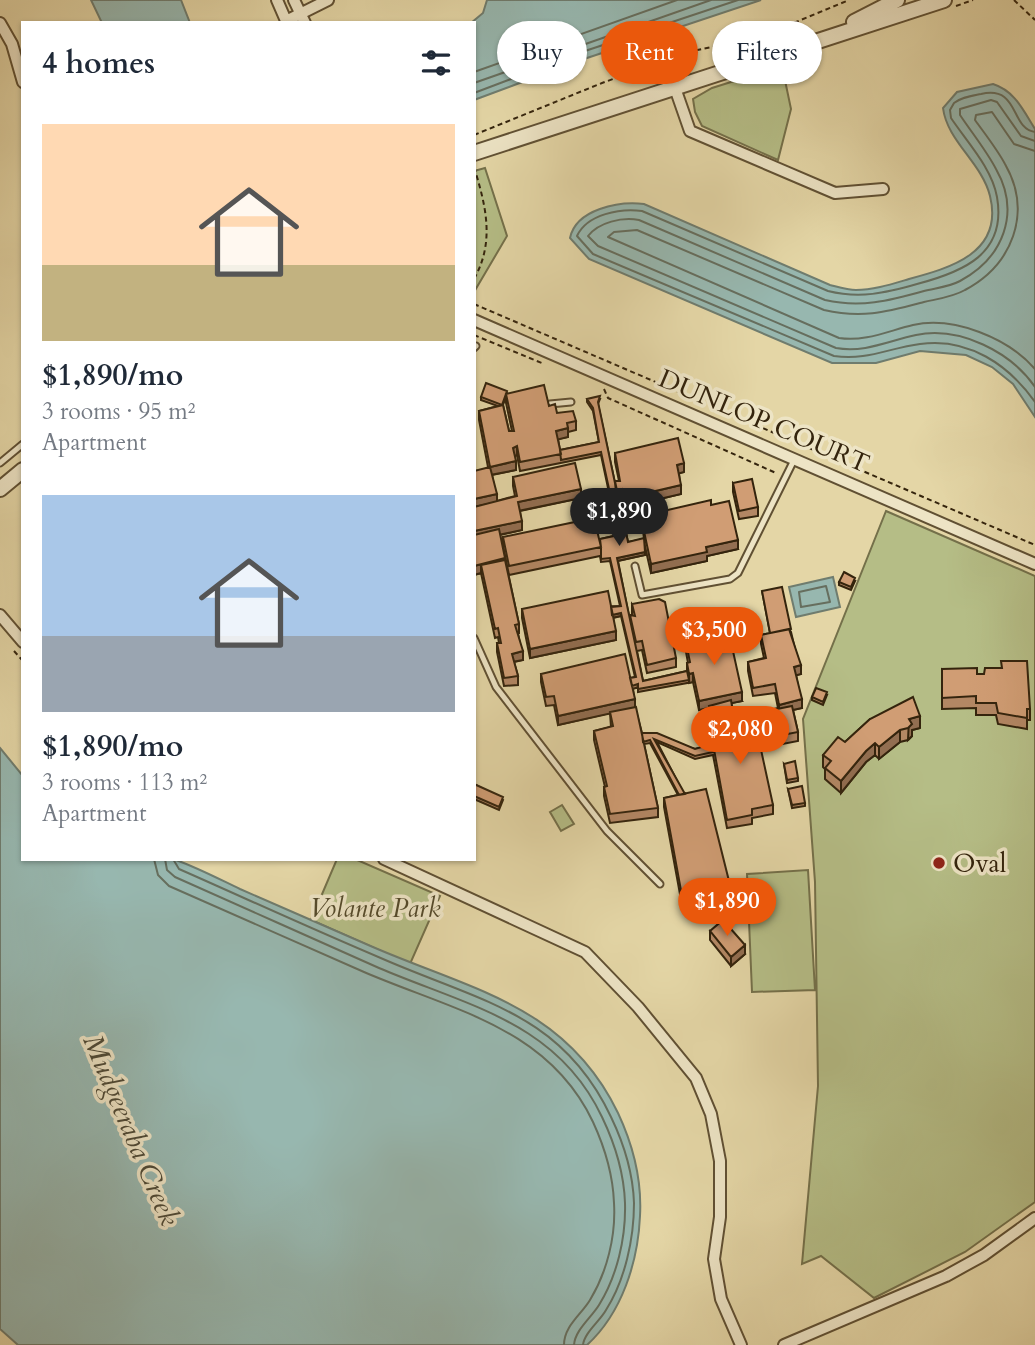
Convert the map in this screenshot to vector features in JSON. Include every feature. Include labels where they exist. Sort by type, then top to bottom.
[{"type":"street","points":[[277,0],[287,21]]},
{"type":"street","points":[[294,0],[303,18],[328,0]]},
{"type":"street","points":[[822,38],[897,0]]},
{"type":"street","points":[[822,38],[944,0]]},
{"type":"street","points":[[0,23],[12,44],[21,75]]},
{"type":"street","points":[[476,152],[712,75]]},
{"type":"street","points":[[675,88],[690,131],[835,193],[883,189]]},
{"type":"street","name":"DUNLOP COURT","points":[[476,321],[1035,564]]},
{"type":"street","points":[[0,489],[21,472]]},
{"type":"street","points":[[0,615],[21,640]]},
{"type":"street","points":[[388,861],[585,952],[638,1007],[696,1077],[711,1114],[720,1161],[720,1217],[714,1259],[721,1299],[741,1345]]},
{"type":"street","points":[[783,1345],[946,1276],[984,1255],[1035,1218]]},
{"type":"lane","points":[[550,404],[571,402]]},
{"type":"lane","points":[[0,463],[21,446]]},
{"type":"lane","points":[[635,566],[642,595],[730,579],[744,565],[794,459]]},
{"type":"lane","points":[[476,642],[496,687],[607,831],[660,884]]},
{"type":"path","points":[[476,134],[684,53],[762,36],[849,0]]},
{"type":"path","points":[[1014,0],[1035,20]]},
{"type":"path","points":[[476,175],[488,222],[487,247],[476,274]]},
{"type":"path","points":[[476,305],[1035,545]]},
{"type":"path","points":[[476,336],[553,368]]},
{"type":"path","points":[[598,386],[605,389],[608,398],[786,477]]},
{"type":"green space","points":[[725,84],[786,84],[791,109],[778,160],[702,126],[695,112],[693,99]]},
{"type":"green space","points":[[485,168],[507,236],[476,289],[476,170]]},
{"type":"green space","points":[[886,511],[1035,576],[1035,1202],[965,1252],[874,1298],[821,1256],[802,1264],[818,1086],[815,882],[803,719]]},
{"type":"green space","points":[[562,805],[574,824],[561,831],[550,812]]},
{"type":"green space","name":"Volante Park","points":[[336,861],[360,861],[440,896],[410,964],[311,920]]},
{"type":"green space","points":[[808,870],[815,990],[752,992],[747,874]]},
{"type":"water","points":[[91,0],[181,0],[189,21],[101,21]]},
{"type":"water","points":[[487,0],[761,0],[698,21],[601,21],[601,53],[587,58],[587,21],[497,21],[497,84],[517,84],[476,99],[476,21],[473,21],[483,13]]},
{"type":"water","points":[[993,84],[1013,96],[1035,129],[1035,417],[1013,384],[992,367],[966,355],[920,351],[876,363],[832,363],[589,259],[570,238],[574,228],[589,214],[611,206],[634,203],[644,204],[830,285],[843,288],[876,288],[941,269],[970,255],[981,244],[989,231],[992,215],[986,184],[951,131],[943,108],[957,92]]},
{"type":"water","points":[[833,577],[840,607],[796,617],[789,587]]},
{"type":"water","name":"Mudgeeraba Creek","points":[[0,748],[21,774],[21,861],[178,861],[510,1004],[542,1023],[570,1047],[596,1076],[618,1113],[632,1150],[640,1189],[640,1216],[632,1269],[610,1318],[587,1345],[18,1345],[0,1329]]},
{"type":"building","points":[[486,383],[507,391],[502,405],[481,397]]},
{"type":"building","points":[[544,385],[549,406],[555,404],[557,413],[573,411],[576,421],[567,423],[568,428],[556,431],[561,454],[520,462],[517,446],[513,448],[516,461],[490,467],[479,411],[503,405],[509,431],[514,431],[506,394]]},
{"type":"building","points":[[600,396],[598,402],[628,542],[644,538],[645,552],[617,558],[643,681],[687,671],[689,680],[638,689],[638,684],[632,686],[630,678],[636,677],[621,613],[612,615],[611,607],[621,606],[610,558],[601,559],[600,539],[619,535],[601,452],[561,460],[560,450],[599,442],[593,408],[587,399]]},
{"type":"building","points":[[678,438],[684,463],[677,465],[681,485],[634,496],[633,492],[624,494],[622,489],[617,491],[615,481],[620,481],[615,453]]},
{"type":"building","points":[[575,463],[581,489],[518,502],[522,521],[476,531],[476,506],[517,496],[513,477]]},
{"type":"building","points":[[490,467],[497,494],[476,499],[476,470]]},
{"type":"building","points":[[752,479],[758,507],[739,511],[733,483]]},
{"type":"building","points":[[711,500],[711,505],[729,501],[738,540],[706,547],[707,552],[651,564],[642,522],[660,518],[659,512]]},
{"type":"building","points":[[594,518],[601,547],[509,566],[503,537]]},
{"type":"building","points":[[499,529],[505,558],[476,565],[476,535]]},
{"type":"building","points":[[505,560],[519,624],[515,625],[523,651],[512,654],[518,676],[504,678],[497,643],[501,643],[498,628],[495,629],[481,565]]},
{"type":"building","points":[[844,572],[855,578],[851,587],[839,582]]},
{"type":"building","points":[[782,587],[791,629],[770,633],[762,591]]},
{"type":"building","points":[[608,591],[616,631],[530,649],[522,609]]},
{"type":"building","points":[[659,599],[665,602],[676,658],[647,665],[642,641],[636,642],[630,615],[635,616],[632,604]]},
{"type":"building","points":[[789,629],[801,665],[794,667],[802,699],[779,705],[775,684],[753,688],[748,662],[766,658],[761,635]]},
{"type":"building","points":[[729,633],[742,692],[699,701],[693,673],[689,674],[687,663],[690,662],[686,643]]},
{"type":"building","points":[[625,654],[635,699],[558,716],[554,696],[546,697],[541,674]]},
{"type":"building","points":[[1001,661],[1027,661],[1030,709],[1027,709],[1027,718],[998,713],[996,703],[976,703],[976,696],[942,698],[942,669],[977,668],[977,674],[984,674],[985,668],[1002,668]]},
{"type":"building","points":[[816,688],[827,692],[823,702],[812,697]]},
{"type":"building","points":[[913,697],[920,716],[909,719],[912,724],[908,728],[900,730],[879,747],[875,743],[841,781],[825,768],[831,761],[823,755],[838,737],[845,742],[870,719]]},
{"type":"building","points":[[731,700],[733,712],[711,716],[709,706]]},
{"type":"building","points":[[792,706],[798,732],[762,739],[757,713]]},
{"type":"building","points":[[636,707],[658,808],[610,814],[604,787],[607,786],[594,731],[613,726],[610,712]]},
{"type":"building","points":[[733,712],[737,727],[755,722],[773,805],[752,809],[752,815],[727,820],[708,717]]},
{"type":"building","points":[[642,733],[657,733],[695,749],[712,744],[713,752],[695,756],[654,739],[685,794],[679,795],[650,740],[643,742]]},
{"type":"building","points":[[795,761],[798,778],[787,780],[784,764]]},
{"type":"building","points":[[476,785],[503,797],[499,807],[476,797]]},
{"type":"building","points":[[802,786],[805,803],[792,805],[788,789]]},
{"type":"building","points":[[706,789],[729,881],[705,885],[706,891],[682,896],[664,798]]},
{"type":"building","points":[[723,920],[745,945],[731,957],[710,931]]},
{"type":"place","name":"Oval","points":[[939,863]]}]
